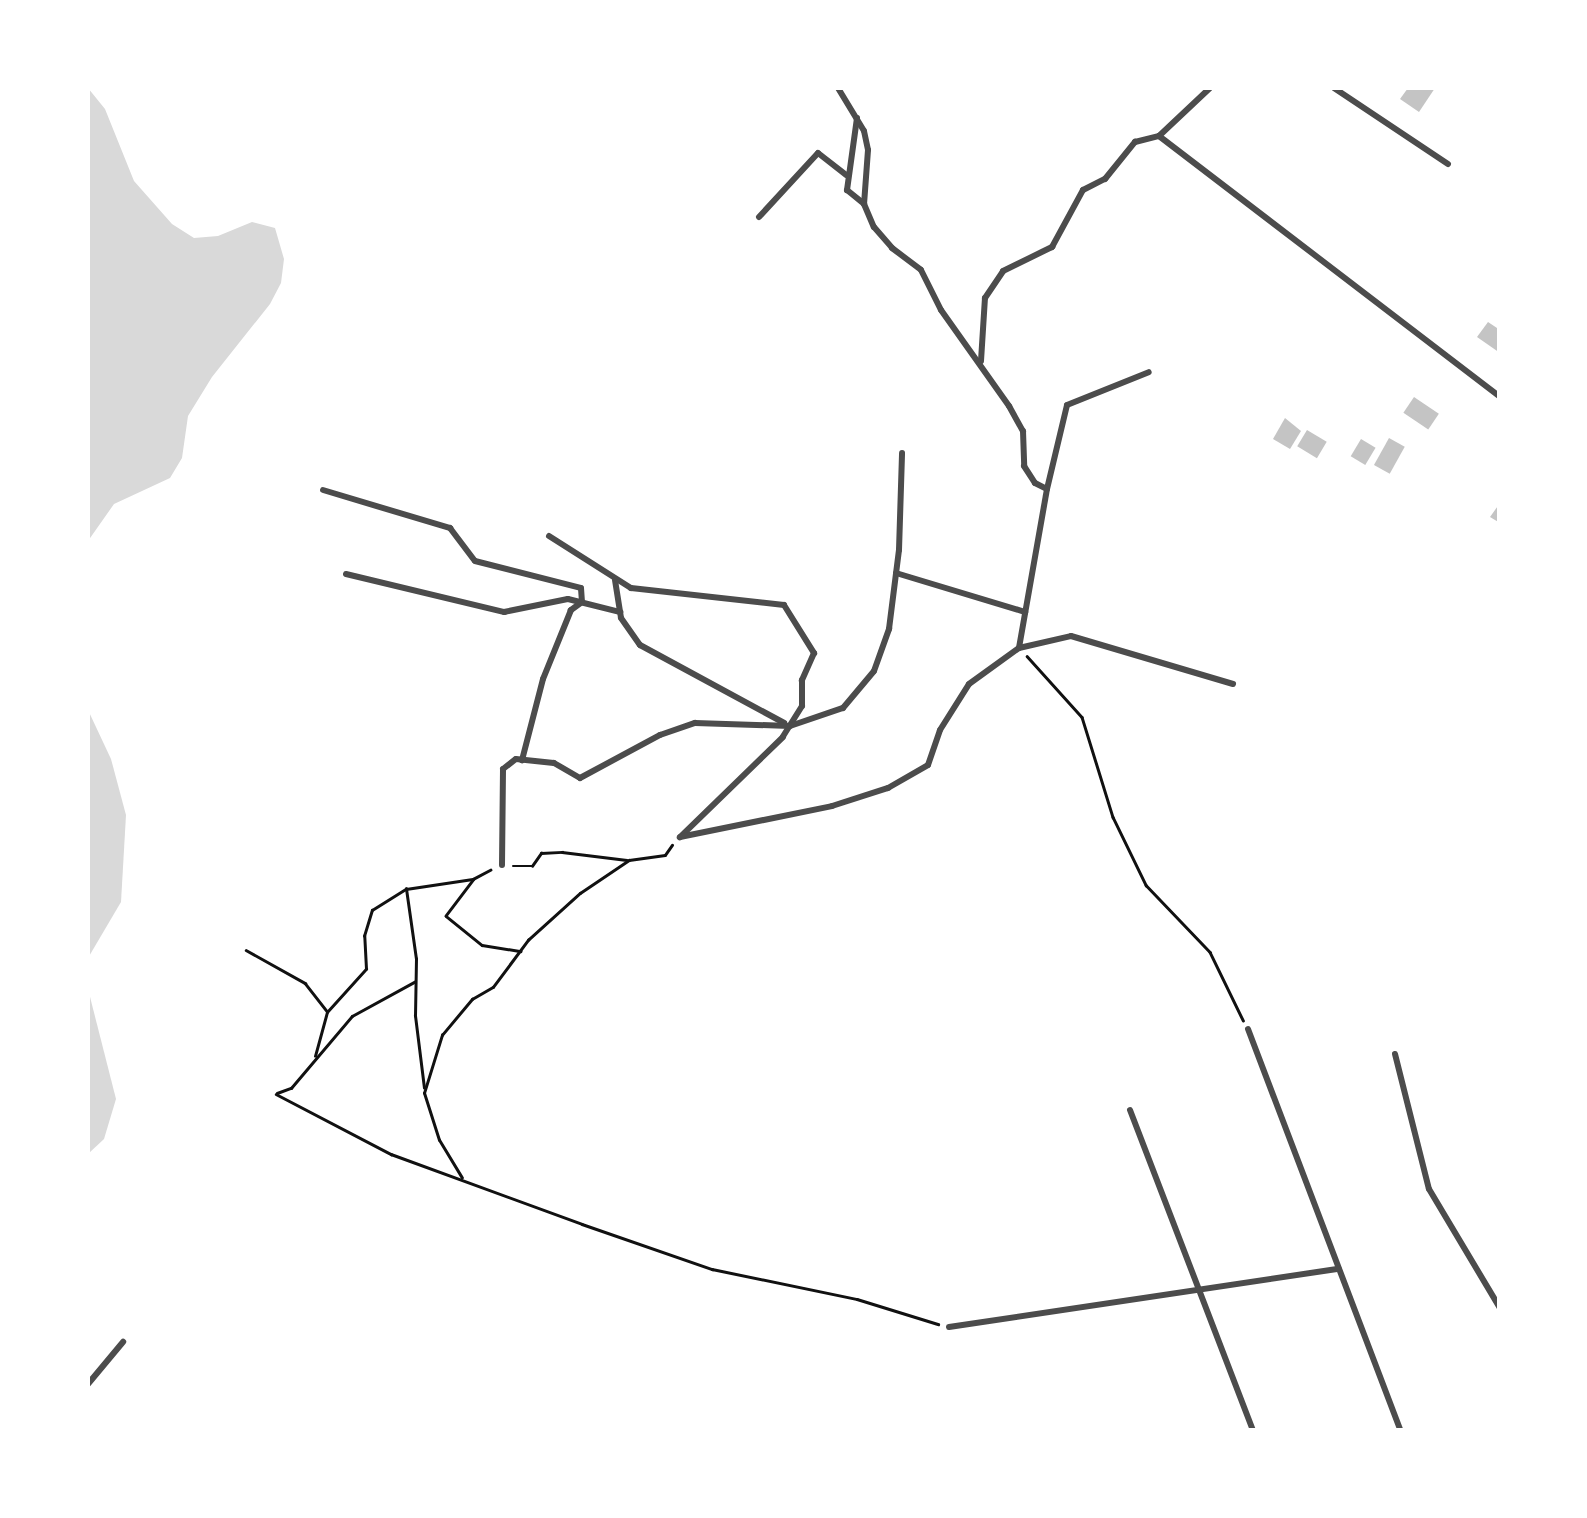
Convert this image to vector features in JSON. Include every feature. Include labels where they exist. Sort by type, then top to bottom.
[{"type":"street","points":[[840,88],[857,117],[868,150],[864,204]]},
{"type":"street","points":[[981,362],[984,298],[1004,271],[1052,247],[1083,190],[1105,179],[1135,142],[1159,136],[1210,88]]},
{"type":"street","points":[[1334,88],[1448,164]]},
{"type":"street","points":[[857,117],[846,190],[864,204],[892,248],[921,270],[941,310],[981,362],[1023,431],[1024,466],[1035,483],[1047,489]]},
{"type":"street","points":[[1159,136],[1500,397]]},
{"type":"street","points":[[759,217],[818,153],[846,175]]},
{"type":"street","points":[[1019,648],[1047,489],[1067,405],[1150,372]]},
{"type":"street","points":[[502,865],[503,769],[522,760],[554,764],[580,778],[660,735],[695,724],[790,726],[844,708],[874,670],[888,628],[896,573],[902,453]]},
{"type":"street","points":[[322,490],[450,528],[474,561],[581,588],[582,602]]},
{"type":"street","points":[[550,536],[631,588],[784,604],[814,652],[802,680],[802,706],[790,726],[680,837]]},
{"type":"street","points":[[896,573],[1025,612]]},
{"type":"street","points":[[346,574],[504,612],[568,599],[620,612]]},
{"type":"street","points":[[615,580],[620,612],[640,645],[790,726]]},
{"type":"street","points":[[522,760],[556,647],[571,610],[582,602]]},
{"type":"street","points":[[680,837],[832,806],[888,788],[928,765],[940,730],[969,684],[1019,648],[1071,636],[1233,684]]},
{"type":"street","points":[[1248,1029],[1400,1430]]},
{"type":"street","points":[[1395,1054],[1429,1189],[1500,1308]]},
{"type":"street","points":[[1130,1110],[1252,1430]]},
{"type":"street","points":[[949,1327],[1338,1269]]},
{"type":"street","points":[[88,1384],[123,1342]]},
{"type":"path","points":[[1019,648],[1082,717],[1113,817],[1146,885],[1210,952],[1248,1029]]},
{"type":"path","points":[[316,1056],[328,1012],[366,969],[364,936],[372,910],[406,889],[474,879],[502,865],[532,866],[541,853],[629,860],[664,854],[680,837]]},
{"type":"path","points":[[424,1093],[442,1035],[472,999],[493,987],[520,952],[580,893],[629,860]]},
{"type":"path","points":[[474,879],[446,916],[482,945],[520,952]]},
{"type":"path","points":[[406,889],[424,1093],[438,1140],[462,1180]]},
{"type":"path","points":[[246,950],[305,983],[328,1012]]},
{"type":"path","points":[[415,981],[352,1016],[292,1088],[276,1094],[391,1154],[712,1269],[857,1299],[949,1327]]},
{"type":"shaded area","points":[[88,88],[105,109],[134,181],[172,224],[194,238],[218,236],[252,222],[275,228],[284,259],[281,283],[270,304],[212,377],[188,416],[182,458],[170,478],[114,504],[88,541]]},
{"type":"shaded area","points":[[88,710],[111,759],[126,815],[121,902],[88,958]]},
{"type":"shaded area","points":[[88,989],[116,1099],[104,1139],[88,1154]]},
{"type":"building","points":[[1408,88],[1435,88],[1419,112],[1400,99]]},
{"type":"building","points":[[1488,322],[1500,330],[1500,353],[1477,337]]},
{"type":"building","points":[[1414,397],[1439,414],[1428,430],[1403,413]]},
{"type":"building","points":[[1285,418],[1301,431],[1290,449],[1273,439]]},
{"type":"building","points":[[1307,430],[1327,442],[1317,458],[1297,446]]},
{"type":"building","points":[[1389,438],[1405,447],[1390,474],[1374,465]]},
{"type":"building","points":[[1361,439],[1376,448],[1365,465],[1351,456]]},
{"type":"building","points":[[1500,503],[1500,523],[1490,517]]}]
